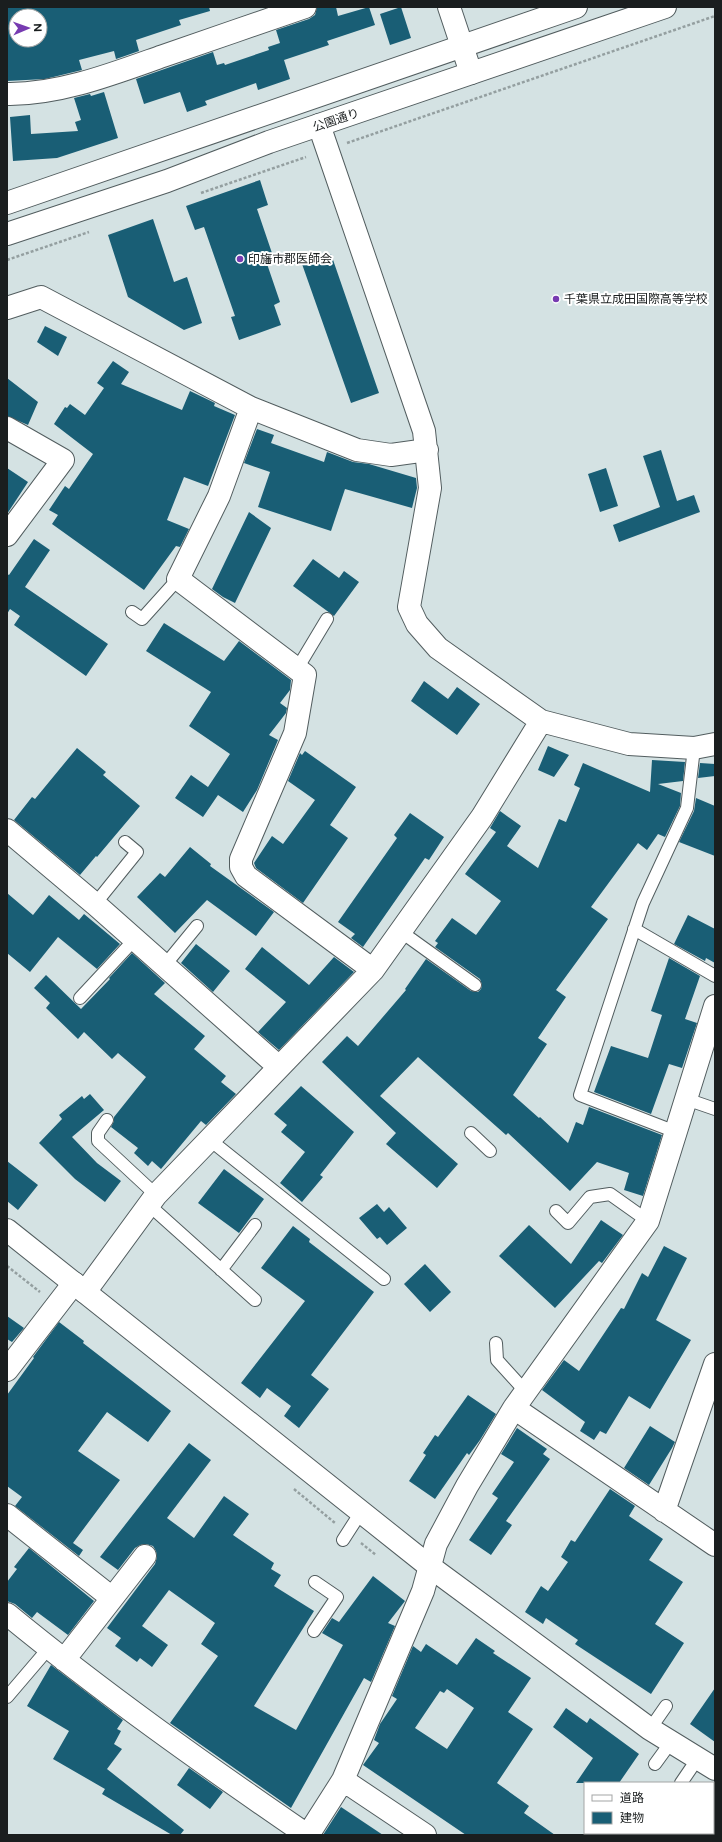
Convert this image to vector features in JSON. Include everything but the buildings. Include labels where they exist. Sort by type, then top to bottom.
[{"type":"street","points":[[7,94],[28,95],[119,72],[305,7]]},
{"type":"street","points":[[449,7],[471,73]]},
{"type":"street","points":[[7,203],[576,7]]},
{"type":"street","name":"公園通り","points":[[7,234],[167,181],[319,125],[665,7]]},
{"type":"street","points":[[319,125],[424,431],[430,488],[409,606],[418,624],[438,648],[541,721],[629,744],[705,746]]},
{"type":"street","points":[[7,308],[41,297],[251,408],[357,450],[391,455],[426,450]]},
{"type":"street","points":[[251,408],[219,496],[178,579],[305,675],[295,733],[241,859],[241,867],[246,876],[373,970]]},
{"type":"street","points":[[7,428],[63,460],[7,535]]},
{"type":"street","points":[[7,1370],[152,1200],[373,970],[482,817],[541,721]]},
{"type":"street","points":[[7,830],[95,904],[280,1067]]},
{"type":"street","points":[[7,1614],[56,1654],[249,1795],[308,1835],[343,1780],[423,1591],[436,1544],[467,1486],[520,1400],[648,1221],[715,1006]]},
{"type":"street","points":[[7,1230],[429,1566],[650,1730],[706,1764]]},
{"type":"street","points":[[664,1511],[715,1364]]},
{"type":"street","points":[[520,1400],[664,1511],[715,1545]]},
{"type":"street","points":[[7,1515],[112,1598]]},
{"type":"street","points":[[56,1654],[112,1598],[145,1556]]},
{"type":"street","points":[[343,1780],[425,1835]]},
{"type":"lane","points":[[132,612],[142,619],[178,579]]},
{"type":"lane","points":[[297,669],[327,619]]},
{"type":"lane","points":[[676,1132],[580,1095],[634,928],[643,903],[687,808],[705,746]]},
{"type":"lane","points":[[95,904],[137,852],[125,842]]},
{"type":"lane","points":[[165,965],[196,926]]},
{"type":"lane","points":[[634,928],[715,976]]},
{"type":"lane","points":[[400,931],[475,985]]},
{"type":"lane","points":[[80,998],[135,939]]},
{"type":"lane","points":[[686,1099],[715,1109]]},
{"type":"lane","points":[[107,1120],[98,1134],[98,1141],[152,1200],[221,1270],[256,1300]]},
{"type":"lane","points":[[471,1133],[490,1151]]},
{"type":"lane","points":[[210,1140],[384,1280]]},
{"type":"lane","points":[[556,1211],[568,1223],[590,1197],[610,1194],[648,1221]]},
{"type":"lane","points":[[221,1270],[255,1224]]},
{"type":"lane","points":[[496,1343],[497,1360],[520,1400]]},
{"type":"lane","points":[[343,1540],[361,1512]]},
{"type":"lane","points":[[314,1631],[337,1597],[315,1582]]},
{"type":"lane","points":[[7,1697],[56,1654]]},
{"type":"lane","points":[[650,1730],[666,1706]]},
{"type":"lane","points":[[656,1764],[671,1742]]},
{"type":"lane","points":[[682,1782],[706,1764]]},
{"type":"path","points":[[201,194],[715,16]]},
{"type":"path","points":[[7,260],[96,230]]},
{"type":"place","name":"印旛市郡医師会","points":[[240,259]]},
{"type":"place","name":"千葉県立成田国際高等学校","points":[[556,299]]}]
